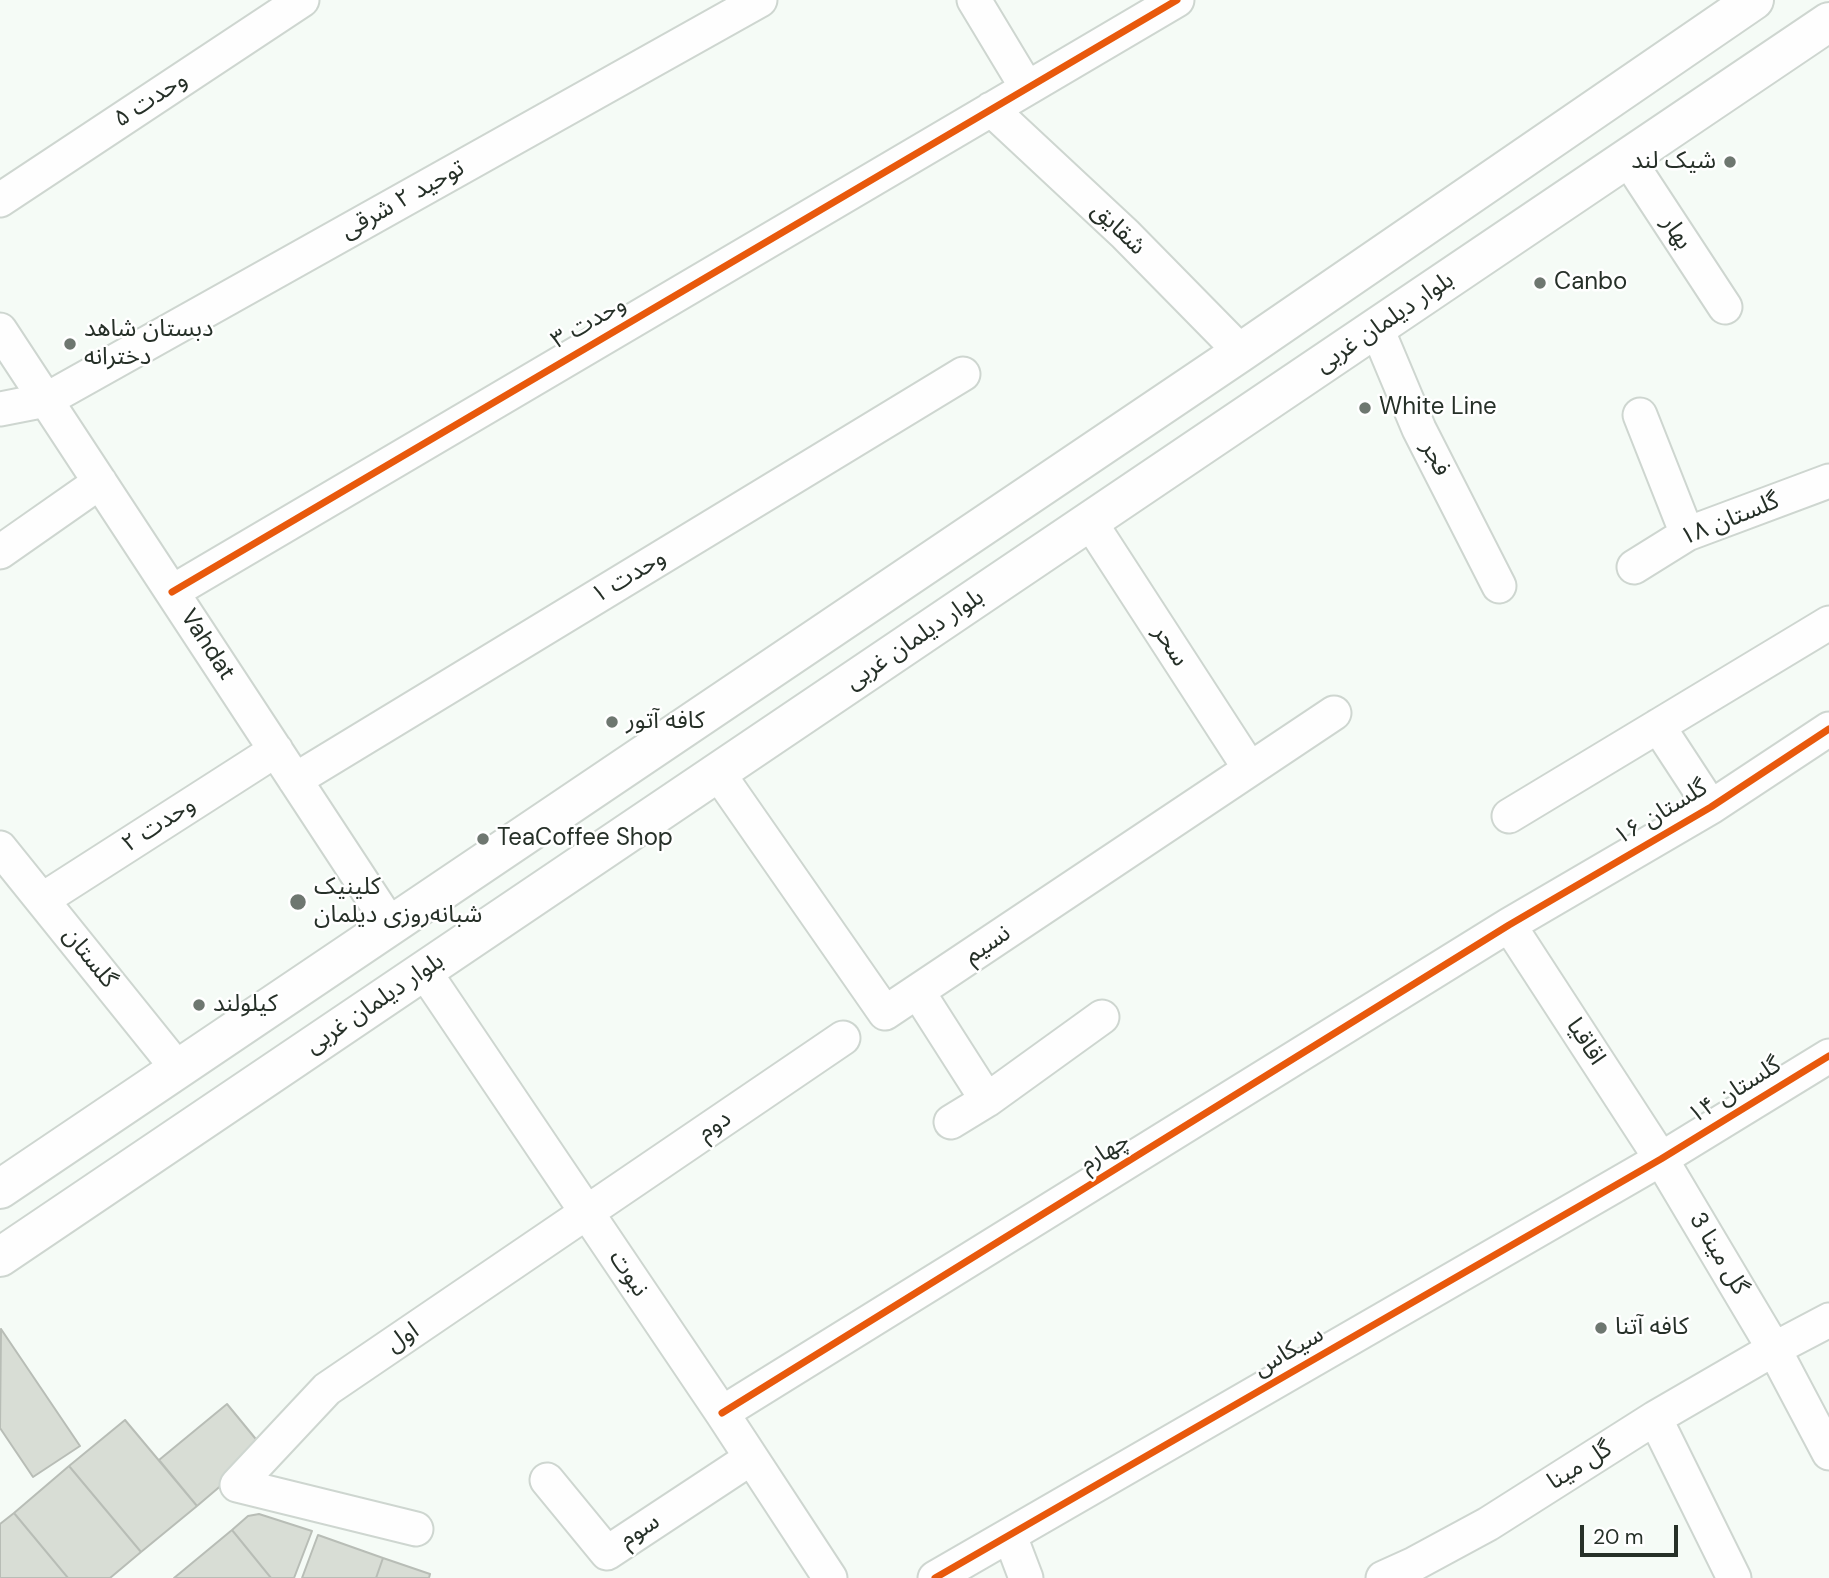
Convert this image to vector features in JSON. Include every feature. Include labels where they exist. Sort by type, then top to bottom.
[{"type":"main road","points":[[0,1189],[1241,352],[1754,0]]},
{"type":"main road","name":"بلوار دیلمان غربی","points":[[0,1257],[1829,22]]},
{"type":"main road","points":[[849,617],[881,663]]},
{"type":"street","name":"وحدت ۵","points":[[0,200],[302,0]]},
{"type":"street","name":"توحید ۲ شرقی","points":[[0,409],[46,400],[760,0]]},
{"type":"street","points":[[974,0],[1027,88]]},
{"type":"street","name":"وحدت ۳","points":[[172,592],[1177,0]]},
{"type":"street","name":"شقایق","points":[[991,109],[1125,234],[1241,352]]},
{"type":"street","name":"بهار","points":[[1628,159],[1725,307]]},
{"type":"street","name":"فجر","points":[[1377,329],[1419,429],[1499,586]]},
{"type":"street","name":"Vahdat","points":[[0,330],[391,926]]},
{"type":"street","name":"وحدت ۱","points":[[295,780],[963,374]]},
{"type":"street","points":[[1640,415],[1687,534]]},
{"type":"street","name":"گلستان ۱۸","points":[[1634,567],[1687,534],[1829,481]]},
{"type":"street","points":[[0,552],[100,482]]},
{"type":"street","name":"سحر","points":[[1090,522],[1250,769]]},
{"type":"street","points":[[1509,816],[1829,623]]},
{"type":"street","name":"نسیم","points":[[718,773],[886,1013],[1334,713]]},
{"type":"street","points":[[1658,726],[1711,807]]},
{"type":"street","name":"گلستان ۱۶","points":[[1509,925],[1711,807],[1829,729]]},
{"type":"street","name":"وحدت ۲","points":[[42,900],[276,750]]},
{"type":"street","name":"گلستان","points":[[0,848],[178,1069]]},
{"type":"street","name":"اقاقیا","points":[[1509,925],[1661,1159]]},
{"type":"street","name":"چهارم","points":[[722,1413],[1509,925]]},
{"type":"street","name":"نبوت","points":[[424,971],[830,1578]]},
{"type":"street","points":[[918,992],[987,1100]]},
{"type":"street","points":[[951,1122],[987,1100],[1102,1017]]},
{"type":"street","name":"دوم","points":[[587,1214],[844,1038]]},
{"type":"street","name":"گلستان ۱۴","points":[[1661,1159],[1829,1056]]},
{"type":"street","name":"گل مینا 3","points":[[1661,1159],[1774,1349],[1829,1453]]},
{"type":"street","name":"سیکاس","points":[[935,1578],[1661,1159]]},
{"type":"street","name":"اول","points":[[416,1529],[237,1485],[327,1389],[587,1214]]},
{"type":"street","name":"گل مینا","points":[[1383,1578],[1488,1524],[1655,1418],[1829,1320]]},
{"type":"street","points":[[1655,1418],[1734,1578]]},
{"type":"street","name":"سوم","points":[[547,1480],[607,1553],[751,1458]]},
{"type":"street","points":[[1010,1536],[1026,1578]]},
{"type":"building","points":[[1,1329],[80,1446],[33,1477],[0,1428]]},
{"type":"building","points":[[227,1404],[264,1449],[197,1506],[159,1460]]},
{"type":"building","points":[[125,1420],[197,1506],[141,1552],[69,1466]]},
{"type":"building","points":[[69,1466],[141,1552],[110,1578],[68,1578],[14,1513]]},
{"type":"building","points":[[14,1513],[68,1578],[0,1578],[0,1524]]},
{"type":"building","points":[[259,1514],[312,1531],[294,1578],[271,1578],[232,1530],[248,1516]]},
{"type":"building","points":[[232,1530],[271,1578],[174,1578]]},
{"type":"building","points":[[318,1535],[383,1558],[376,1578],[302,1578]]},
{"type":"building","points":[[383,1558],[430,1574],[429,1578],[376,1578]]},
{"type":"cycle path","points":[[172,592],[1177,0]]},
{"type":"cycle path","points":[[722,1413],[1509,925],[1711,807],[1829,729]]},
{"type":"cycle path","points":[[935,1578],[1661,1159],[1829,1056]]},
{"type":"place","name":"شیک لند","points":[[1730,162]]},
{"type":"place","name":"Canbo","points":[[1540,283]]},
{"type":"place","name":"دبستان شاهد دخترانه","points":[[70,344]]},
{"type":"place","name":"White Line","points":[[1365,408]]},
{"type":"place","name":"کافه آتور","points":[[612,722]]},
{"type":"place","name":"TeaCoffee Shop","points":[[483,839]]},
{"type":"place","name":"کلینیک شبانه‌روزی دیلمان","points":[[298,902]]},
{"type":"place","name":"کیلولند","points":[[199,1005]]},
{"type":"place","name":"کافه آتنا","points":[[1601,1328]]}]
